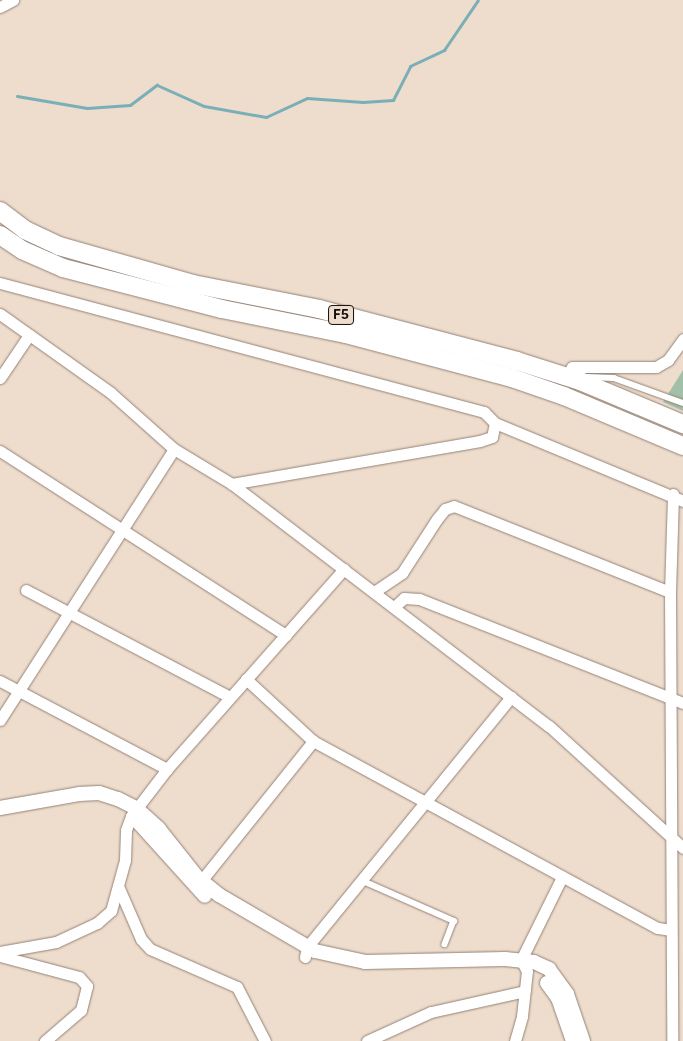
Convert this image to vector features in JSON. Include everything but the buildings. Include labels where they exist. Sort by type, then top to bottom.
[{"type":"highway","name":"F5","points":[[0,210],[26,230],[59,246],[148,273],[318,309],[573,379],[683,424]]},
{"type":"highway","name":"F5","points":[[0,235],[22,250],[62,268],[144,290],[346,334],[512,378],[564,396],[683,446]]},
{"type":"highway","points":[[144,290],[148,273]]},
{"type":"highway","points":[[564,396],[573,379]]},
{"type":"street","points":[[0,7],[12,0]]},
{"type":"street","points":[[0,283],[484,412],[495,423],[594,466],[673,494],[683,501]]},
{"type":"street","points":[[0,314],[111,393],[174,449],[232,484],[549,726],[683,848]]},
{"type":"street","points":[[0,378],[29,335]]},
{"type":"street","points":[[573,379],[572,367],[656,368],[668,360],[683,339]]},
{"type":"street","points":[[232,484],[480,441],[492,437],[495,423]]},
{"type":"street","points":[[0,720],[120,528],[174,449]]},
{"type":"street","points":[[0,451],[286,634]]},
{"type":"street","points":[[672,1041],[670,592],[673,494]]},
{"type":"street","points":[[374,592],[402,573],[437,519],[445,509],[454,506],[670,592]]},
{"type":"street","points":[[0,952],[56,942],[97,923],[111,911],[133,812],[230,697],[344,569]]},
{"type":"street","points":[[26,590],[67,614],[230,697]]},
{"type":"street","points":[[394,607],[404,598],[419,599],[653,688],[670,700],[683,703]]},
{"type":"street","points":[[246,679],[313,741],[424,803],[658,928],[671,930]]},
{"type":"street","points":[[0,681],[167,770]]},
{"type":"street","points":[[306,952],[361,880],[511,697]]},
{"type":"street","points":[[198,884],[313,741]]},
{"type":"street","points":[[0,808],[99,793],[133,812],[214,903],[306,952],[342,968],[364,971],[505,968],[524,965],[549,969],[566,994],[583,1041]]},
{"type":"street","points":[[0,818],[98,802],[133,812]]},
{"type":"street","points":[[516,1041],[525,991],[524,965],[562,877]]},
{"type":"street","points":[[118,886],[141,939],[150,948],[237,987],[265,1041]]},
{"type":"street","points":[[0,956],[79,977],[87,986],[81,1010],[45,1041]]},
{"type":"street","points":[[524,965],[542,976],[552,989],[573,1041]]},
{"type":"street","points":[[367,1041],[431,1012],[525,991]]},
{"type":"lane","points":[[573,379],[594,376],[614,378],[683,403]]},
{"type":"lane","points":[[361,880],[454,922],[445,944]]},
{"type":"green space","points":[[683,370],[683,411],[663,402]]},
{"type":"waterway","points":[[17,96],[87,108],[130,105],[157,85],[204,106],[266,117],[307,98],[363,102],[393,100],[410,66],[444,50],[478,0]]}]
